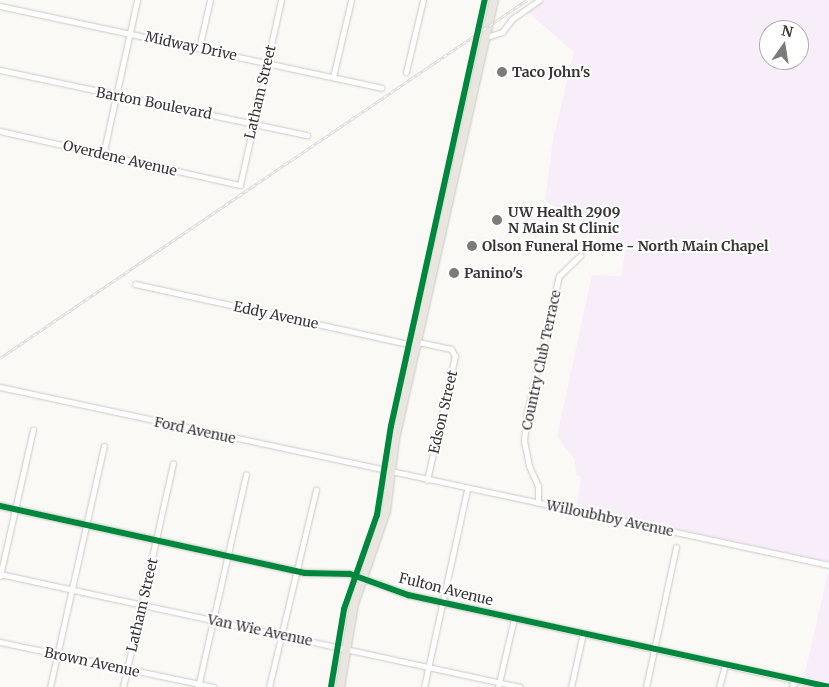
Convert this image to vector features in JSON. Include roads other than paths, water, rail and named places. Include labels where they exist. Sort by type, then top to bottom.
[{"type":"main road","points":[[340,687],[352,609],[386,511],[390,473],[494,0]]},
{"type":"street","points":[[103,155],[137,0]]},
{"type":"street","points":[[199,48],[210,0]]},
{"type":"street","name":"Latham Street","points":[[240,185],[252,123],[281,0]]},
{"type":"street","points":[[333,77],[351,0]]},
{"type":"street","points":[[406,72],[423,0]]},
{"type":"street","points":[[486,37],[502,32],[512,19],[539,0]]},
{"type":"street","name":"Midway Drive","points":[[0,6],[381,88]]},
{"type":"street","name":"Barton Boulevard","points":[[0,70],[307,135]]},
{"type":"street","name":"Overdene Avenue","points":[[0,132],[240,185]]},
{"type":"street","name":"Country Club Terrace","points":[[538,503],[538,486],[529,466],[524,441],[527,413],[559,276],[581,254]]},
{"type":"street","name":"Eddy Avenue","points":[[135,284],[418,344]]},
{"type":"street","name":"Edson Street","points":[[418,344],[451,349],[455,356],[427,480]]},
{"type":"street","name":"Ford Avenue","points":[[0,388],[390,473]]},
{"type":"street","points":[[0,575],[33,430]]},
{"type":"street","points":[[50,687],[104,446]]},
{"type":"street","name":"Latham Street","points":[[122,687],[173,464]]},
{"type":"street","name":"Willoubhby Avenue","points":[[390,473],[829,565]]},
{"type":"street","points":[[199,686],[246,474]]},
{"type":"street","points":[[424,687],[444,603],[467,489]]},
{"type":"street","points":[[269,687],[316,490]]},
{"type":"street","name":"Fulton Avenue","points":[[0,506],[297,571],[363,577],[408,595],[829,687]]},
{"type":"street","points":[[646,687],[676,547]]},
{"type":"street","name":"Van Wie Avenue","points":[[0,575],[347,649],[499,685],[520,687]]},
{"type":"street","points":[[499,685],[514,618]]},
{"type":"street","points":[[571,687],[583,633]]},
{"type":"street","name":"Brown Avenue","points":[[0,642],[199,686],[213,687]]},
{"type":"street","points":[[720,687],[725,664]]},
{"type":"street","points":[[793,687],[795,680]]},
{"type":"railway","points":[[0,358],[527,0]]},
{"type":"place","name":"Taco John's","points":[[502,72]]},
{"type":"place","name":"UW Health 2909 N Main St Clinic","points":[[497,220]]},
{"type":"place","name":"Olson Funeral Home - North Main Chapel","points":[[472,246]]},
{"type":"place","name":"Panino's","points":[[454,273]]}]
